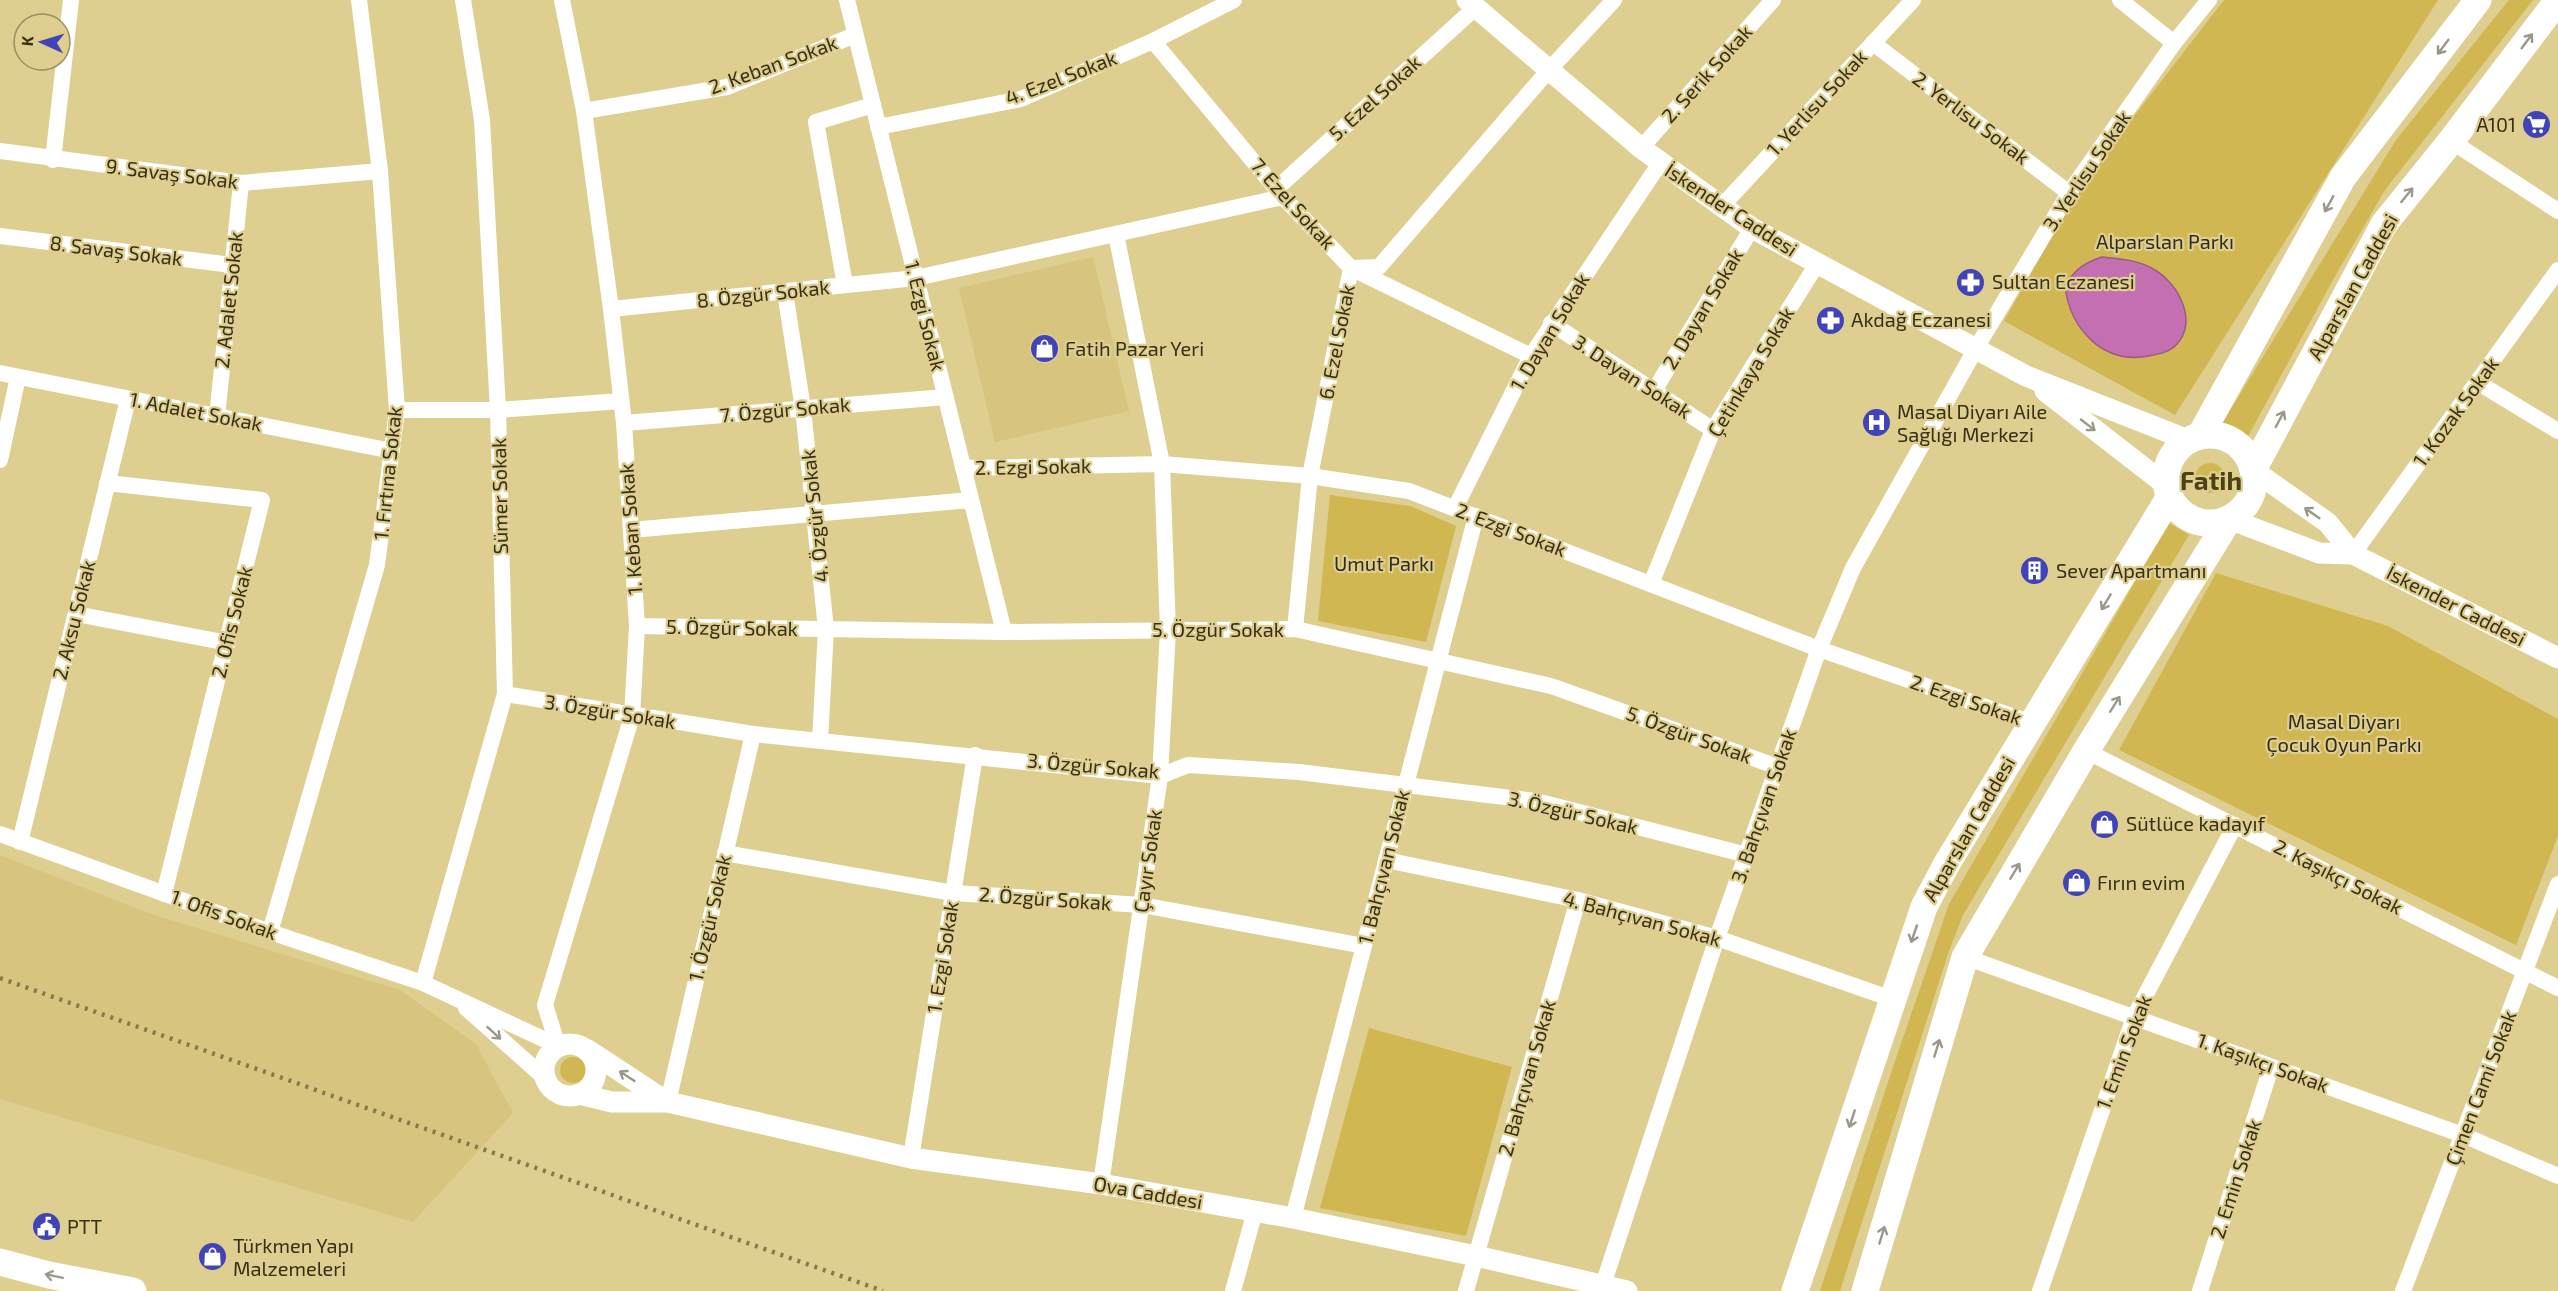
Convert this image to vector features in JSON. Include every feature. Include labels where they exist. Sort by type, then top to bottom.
[{"type":"main road","name":"Alparslan Caddesi","points":[[1794,1291],[1924,907],[1946,865],[2168,492],[2170,459],[2194,438],[2343,177],[2478,0]]},
{"type":"main road","name":"Alparslan Caddesi","points":[[1865,1291],[1965,957],[2086,751],[2229,519],[2241,511],[2249,499],[2254,485],[2253,470],[2384,224],[2451,141],[2558,0]]},
{"type":"main road","points":[[2194,438],[2227,438],[2239,446],[2248,457],[2253,470]]},
{"type":"main road","points":[[2168,492],[2187,518],[2201,523],[2215,523],[2229,519]]},
{"type":"main road","points":[[0,1262],[49,1275],[133,1291]]},
{"type":"street","points":[[52,160],[71,0]]},
{"type":"street","name":"1. Fırtına Sokak","points":[[270,932],[377,565],[397,410],[380,171],[359,0]]},
{"type":"street","name":"Sümer Sokak","points":[[423,982],[505,694],[498,410],[482,120],[463,0]]},
{"type":"street","name":"1. Keban Sokak","points":[[558,1046],[544,1005],[632,716],[637,626],[624,423],[611,309],[584,111],[562,0]]},
{"type":"street","name":"1. Ezgi Sokak","points":[[846,0],[1004,632]]},
{"type":"street","name":"4. Ezel Sokak","points":[[878,127],[1021,99],[1153,41],[1234,0]]},
{"type":"street","name":"6. Ezel Sokak","points":[[1295,629],[1310,476],[1351,268],[1379,267],[1548,71],[1614,0]]},
{"type":"street","name":"2. Serik Sokak","points":[[1641,148],[1773,0]]},
{"type":"street","name":"1. Yerlisu Sokak","points":[[1721,207],[1913,0]]},
{"type":"street","points":[[2120,0],[2174,43]]},
{"type":"street","name":"3. Yerlisu Sokak","points":[[1976,350],[2069,193],[2174,43],[2209,0]]},
{"type":"street","name":"İskender Caddesi","points":[[1471,4],[1641,148],[1752,228],[2026,376]]},
{"type":"street","name":"5. Ezel Sokak","points":[[1280,193],[1471,4]]},
{"type":"street","name":"2. Keban Sokak","points":[[584,111],[727,87],[855,35]]},
{"type":"street","name":"7. Ezel Sokak","points":[[1153,41],[1280,193],[1351,268],[1531,356]]},
{"type":"street","name":"2. Yerlisu Sokak","points":[[1873,43],[2069,193]]},
{"type":"street","points":[[845,285],[816,122],[873,105]]},
{"type":"street","points":[[2451,141],[2558,212]]},
{"type":"street","name":"9. Savaş Sokak","points":[[0,151],[52,160],[241,183],[380,171]]},
{"type":"street","name":"1. Dayan Sokak","points":[[1455,508],[1531,356],[1660,163]]},
{"type":"street","name":"2. Adalet Sokak","points":[[217,417],[241,183]]},
{"type":"street","name":"8. Özgür Sokak","points":[[611,309],[916,278],[1116,234],[1280,193]]},
{"type":"street","name":"2. Dayan Sokak","points":[[1654,391],[1752,228]]},
{"type":"street","name":"Çayır Sokak","points":[[1101,1184],[1160,776],[1168,630],[1162,464],[1116,234]]},
{"type":"street","name":"8. Savaş Sokak","points":[[0,236],[232,265]]},
{"type":"street","name":"Çetinkaya Sokak","points":[[1651,584],[1713,430],[1816,264]]},
{"type":"street","name":"1. Kozak Sokak","points":[[2353,554],[2558,270]]},
{"type":"street","name":"4. Özgür Sokak","points":[[786,292],[804,409],[826,629],[820,741]]},
{"type":"street","name":"3. Dayan Sokak","points":[[1551,324],[1713,430]]},
{"type":"street","name":"3. Bahçıvan Sokak","points":[[1603,1285],[1717,938],[1819,649],[1853,568],[1976,350]]},
{"type":"street","name":"1. Adalet Sokak","points":[[0,373],[392,451]]},
{"type":"street","points":[[2026,376],[2194,438]]},
{"type":"street","points":[[2026,376],[2168,492]]},
{"type":"street","points":[[0,459],[18,377]]},
{"type":"street","points":[[2477,382],[2558,431]]},
{"type":"street","name":"7. Özgür Sokak","points":[[624,423],[946,397]]},
{"type":"street","name":"2. Aksu Sokak","points":[[21,842],[128,399]]},
{"type":"street","points":[[397,410],[498,410],[621,400]]},
{"type":"street","name":"2. Ezgi Sokak","points":[[963,468],[1162,464],[1310,476],[1409,491],[1819,649],[2032,723]]},
{"type":"street","points":[[2253,470],[2328,523],[2353,554]]},
{"type":"street","name":"2. Ofis Sokak","points":[[107,483],[262,500],[164,894]]},
{"type":"street","points":[[632,530],[971,500]]},
{"type":"street","name":"1. Bahçıvan Sokak","points":[[1293,1218],[1476,516]]},
{"type":"street","points":[[2229,519],[2319,553],[2353,554]]},
{"type":"street","name":"İskender Caddesi","points":[[2353,554],[2558,658]]},
{"type":"street","points":[[76,614],[228,643]]},
{"type":"street","name":"5. Özgür Sokak","points":[[637,626],[1004,632],[1295,629],[1551,686],[1778,767]]},
{"type":"street","name":"3. Özgür Sokak","points":[[505,694],[753,734],[975,755],[1160,776],[1188,765],[1299,772],[1406,784],[1536,801],[1747,855]]},
{"type":"street","name":"1. Özgür Sokak","points":[[668,1102],[753,734]]},
{"type":"street","name":"2. Kaşıkçı Sokak","points":[[2086,751],[2558,988]]},
{"type":"street","name":"1. Ezgi Sokak","points":[[910,1158],[975,755]]},
{"type":"street","name":"1. Emin Sokak","points":[[2040,1291],[2134,1017],[2235,825]]},
{"type":"street","name":"1. Ofis Sokak","points":[[0,834],[270,932],[423,982],[558,1046]]},
{"type":"street","name":"2. Özgür Sokak","points":[[726,853],[953,893],[1142,905],[1364,946]]},
{"type":"street","name":"4. Bahçıvan Sokak","points":[[1386,860],[1578,900],[1717,938],[1892,999]]},
{"type":"street","name":"Çimen Cami Sokak","points":[[2403,1291],[2558,884]]},
{"type":"street","name":"2. Bahçıvan Sokak","points":[[1467,1291],[1578,900]]},
{"type":"street","name":"1. Kaşıkçı Sokak","points":[[1965,957],[2463,1135],[2558,1176]]},
{"type":"street","points":[[450,994],[546,1079],[555,1091],[612,1101],[668,1102]]},
{"type":"street","points":[[546,1079],[546,1060],[558,1046],[570,1043],[586,1049],[668,1102]]},
{"type":"street","points":[[579,1094],[586,1090],[595,1077],[595,1062],[586,1049]]},
{"type":"street","name":"2. Emin Sokak","points":[[2200,1291],[2271,1067]]},
{"type":"street","name":"Ova Caddesi","points":[[668,1102],[910,1158],[1101,1184],[1293,1218],[1476,1256],[1627,1291]]},
{"type":"street","points":[[1233,1291],[1255,1211]]},
{"type":"shaded area","name":"Fatih Pazar Yeri","points":[[1093,257],[1129,411],[995,442],[959,288]]},
{"type":"shaded area","points":[[2102,257],[2143,264],[2155,270],[2171,284],[2183,303],[2186,324],[2183,335],[2174,347],[2149,356],[2117,355],[2103,349],[2081,329],[2068,301],[2065,286],[2081,267]]},
{"type":"shaded area","points":[[0,855],[151,914],[400,990],[476,1044],[513,1113],[413,1222],[0,1099]]},
{"type":"green space","name":"Alparslan Parkı","points":[[2224,0],[2438,0],[2175,415],[2004,321],[2081,185]]},
{"type":"green space","points":[[2509,0],[2533,0],[2385,190],[2334,278],[2246,440],[2221,425],[2396,140]]},
{"type":"green space","points":[[2210,463],[2220,468],[2225,478],[2220,488],[2210,493],[2200,488],[2195,478],[2200,468]]},
{"type":"green space","name":"Umut Parkı","points":[[1330,495],[1410,506],[1456,526],[1426,642],[1318,621]]},
{"type":"green space","points":[[2169,523],[2189,535],[1963,915],[1949,951],[1840,1291],[1820,1291],[1949,904]]},
{"type":"green space","name":"Masal Diyarı Çocuk Oyun Parkı","points":[[2216,573],[2388,626],[2558,719],[2558,836],[2516,945],[2119,750]]},
{"type":"green space","points":[[1369,1028],[1512,1067],[1466,1236],[1320,1208]]},
{"type":"green space","points":[[573,1057],[583,1060],[586,1070],[583,1080],[573,1083],[563,1080],[560,1070],[563,1060]]},
{"type":"railway","points":[[0,978],[883,1291]]},
{"type":"place","name":"A101","points":[[2537,125]]},
{"type":"place","name":"Sultan Eczanesi","points":[[1971,282]]},
{"type":"place","name":"Akdağ Eczanesi","points":[[1830,320]]},
{"type":"place","name":"Fatih Pazar Yeri","points":[[1044,349]]},
{"type":"place","name":"Masal Diyarı Aile Sağlığı Merkezi","points":[[1876,423]]},
{"type":"place","name":"Sever Apartmanı","points":[[2035,571]]},
{"type":"place","name":"Sütlüce kadayıf","points":[[2105,824]]},
{"type":"place","name":"Fırın evim","points":[[2076,883]]},
{"type":"place","name":"PTT","points":[[46,1227]]},
{"type":"place","name":"Türkmen Yapı Malzemeleri","points":[[212,1257]]},
{"type":"district","name":"Fatih","points":[[2211,481]]}]
